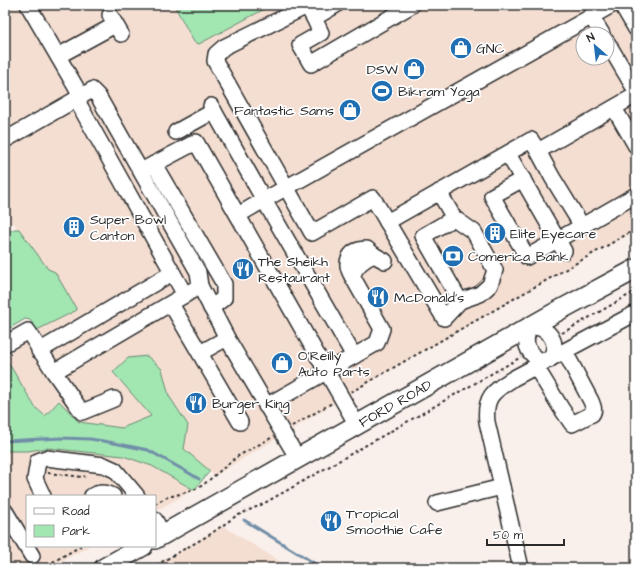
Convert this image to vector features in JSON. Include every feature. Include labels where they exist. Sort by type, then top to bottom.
[{"type":"main road","name":"FORD ROAD","points":[[158,532],[298,459],[531,326],[636,269]]},
{"type":"main road","points":[[104,568],[141,547]]},
{"type":"street","points":[[28,5],[58,56],[78,98],[184,295]]},
{"type":"street","points":[[314,18],[336,5]]},
{"type":"street","points":[[412,5],[311,64],[300,44],[322,32],[307,6],[224,47],[216,54],[215,61],[312,233],[373,198],[444,318],[460,301],[480,294],[490,286],[495,270],[474,232],[454,218],[440,192]]},
{"type":"street","points":[[238,215],[612,5]]},
{"type":"street","points":[[622,5],[636,29]]},
{"type":"street","points":[[591,16],[597,26]]},
{"type":"street","points":[[58,56],[90,37],[115,25]]},
{"type":"street","points":[[615,56],[636,91]]},
{"type":"street","points":[[5,140],[92,90],[98,96],[148,168],[224,284],[224,298],[211,308]]},
{"type":"street","points":[[538,151],[636,95]]},
{"type":"street","points":[[614,108],[636,146]]},
{"type":"street","points":[[148,168],[212,109],[354,356]]},
{"type":"street","points":[[180,139],[196,142],[357,425]]},
{"type":"street","points":[[387,222],[531,140],[582,226]]},
{"type":"street","points":[[508,154],[560,245]]},
{"type":"street","points":[[148,168],[198,272],[200,286],[211,308],[266,406],[298,459]]},
{"type":"street","points":[[522,179],[492,196],[526,257],[560,245],[582,226],[636,195]]},
{"type":"street","points":[[454,218],[423,236],[460,301]]},
{"type":"street","points":[[266,406],[377,343],[382,329],[347,268],[348,260],[360,249],[367,249],[379,258]]},
{"type":"street","points":[[40,351],[172,273]]},
{"type":"street","points":[[54,372],[200,286]]},
{"type":"street","points":[[171,304],[240,422]]},
{"type":"street","points":[[521,568],[487,422],[487,406],[491,396],[497,389],[542,363],[636,313]]},
{"type":"street","points":[[542,363],[553,354],[554,346],[552,339],[549,333],[544,329],[531,326],[526,339],[527,346],[530,352],[542,363],[561,408],[572,424],[592,414],[594,412],[594,408],[565,352]]},
{"type":"street","points":[[5,344],[28,331],[82,412],[114,399]]},
{"type":"street","points":[[200,353],[227,338]]},
{"type":"street","points":[[46,458],[43,463],[40,478],[41,483],[48,495]]},
{"type":"street","points":[[43,495],[35,479],[38,461],[46,458],[104,465],[115,470],[134,492],[121,495]]},
{"type":"street","points":[[438,503],[502,487]]},
{"type":"street","points":[[94,495],[108,493],[112,495]]},
{"type":"street","points":[[5,511],[26,546]]},
{"type":"street","points":[[27,547],[32,556]]},
{"type":"path","points":[[349,393],[636,229]]},
{"type":"path","points":[[552,339],[636,291]]},
{"type":"path","points":[[151,568],[209,535],[236,516],[263,504],[530,352]]},
{"type":"path","points":[[156,503],[165,498],[194,490],[203,485],[224,468]]},
{"type":"path","points":[[42,568],[79,547]]},
{"type":"shaded area","points":[[5,5],[173,5],[194,42],[263,5],[636,5],[636,230],[383,374],[214,476],[184,449],[188,425],[169,396],[162,369],[113,372],[152,417],[122,428],[79,422],[59,401],[45,416],[35,407],[5,357],[37,330],[67,314],[14,223],[5,228]]},
{"type":"shaded area","points":[[47,448],[123,456],[152,466],[194,490],[156,510],[156,495],[26,495],[26,547],[88,547],[49,568],[5,568],[5,451],[28,451]]},
{"type":"shaded area","points":[[223,526],[291,568],[150,568]]},
{"type":"green space","points":[[174,5],[272,5],[199,44],[194,42]]},
{"type":"green space","points":[[14,229],[19,229],[48,269],[55,272],[77,310],[37,330],[30,320],[25,319],[5,331],[5,234]]},
{"type":"green space","points":[[147,356],[162,369],[169,396],[188,425],[184,449],[210,471],[194,490],[152,466],[123,456],[47,448],[28,451],[5,451],[5,357],[35,407],[45,416],[59,401],[79,422],[122,428],[151,416],[113,372],[128,358]]},
{"type":"waterway","points":[[5,441],[61,438],[90,439],[109,442],[148,450],[199,479]]},
{"type":"waterway","points":[[244,520],[322,568]]},
{"type":"place","name":"GNC","points":[[461,48]]},
{"type":"place","name":"DSW","points":[[414,69]]},
{"type":"place","name":"Bikram Yoga","points":[[382,91]]},
{"type":"place","name":"Fantastic Sams","points":[[350,110]]},
{"type":"place","name":"Super Bowl Canton","points":[[74,227]]},
{"type":"place","name":"Elite Eyecare","points":[[495,233]]},
{"type":"place","name":"Comerica Bank","points":[[453,256]]},
{"type":"place","name":"The Sheikh Restaurant","points":[[243,269]]},
{"type":"place","name":"McDonald's","points":[[378,297]]},
{"type":"place","name":"O'Reilly Auto Parts","points":[[282,363]]},
{"type":"place","name":"Burger King","points":[[196,403]]},
{"type":"place","name":"Tropical Smoothie Cafe","points":[[331,521]]}]
